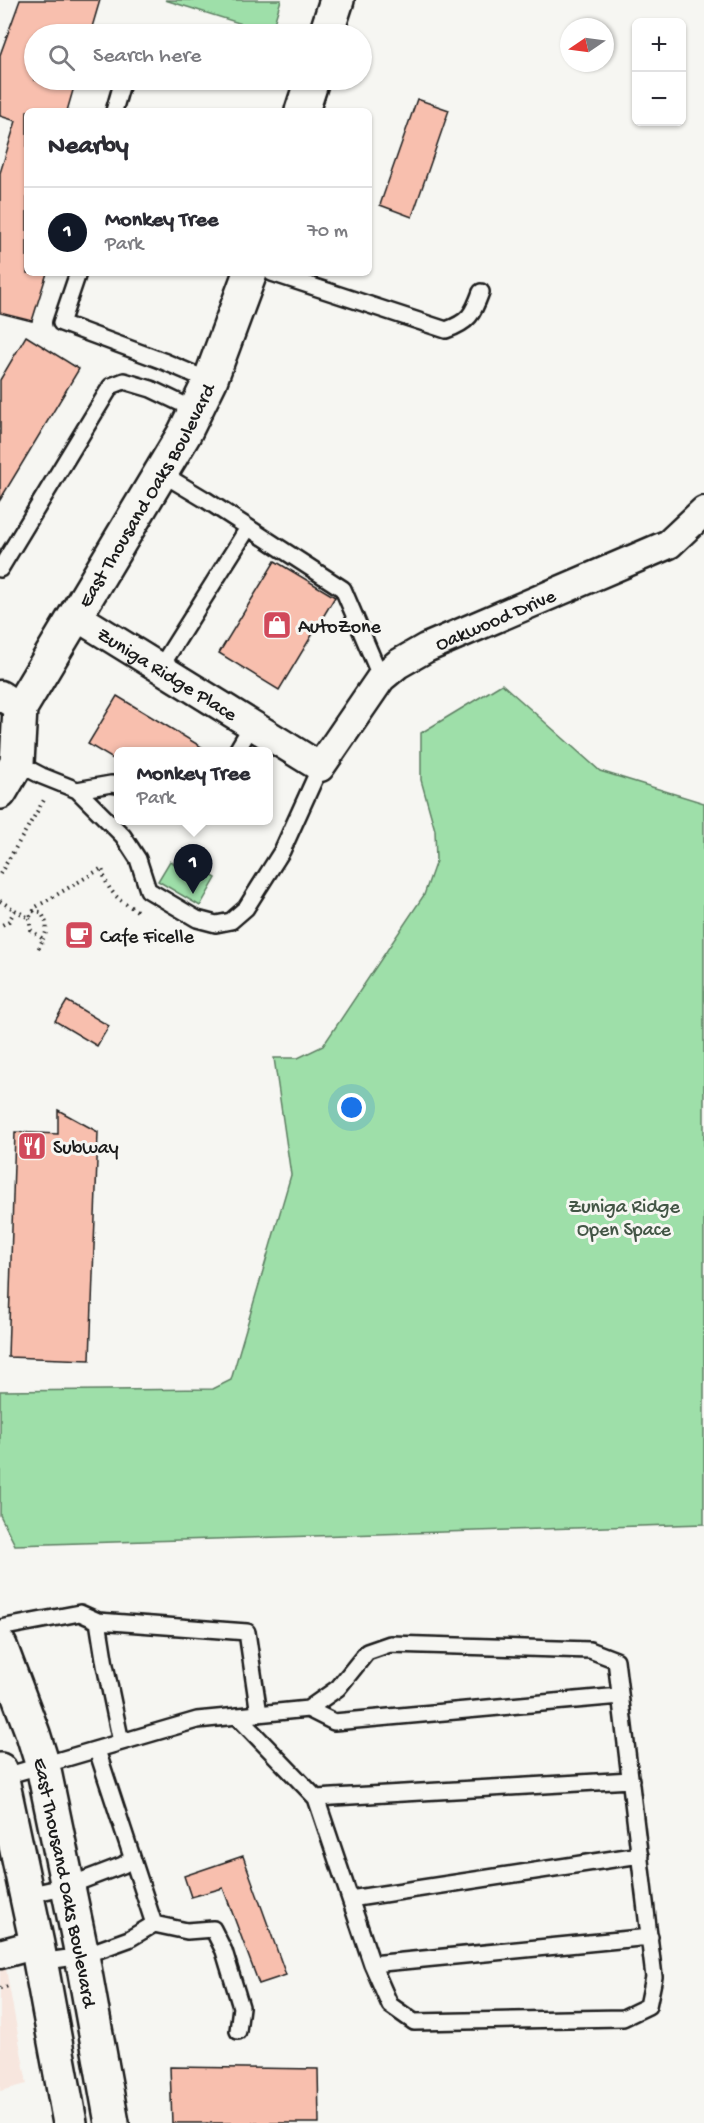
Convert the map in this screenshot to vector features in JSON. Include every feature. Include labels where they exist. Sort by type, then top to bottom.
[{"type":"main road","points":[[329,24],[337,0]]},
{"type":"main road","points":[[303,108],[309,90]]},
{"type":"main road","name":"East Thousand Oaks Boulevard","points":[[0,792],[17,763],[7,707],[76,616],[161,473],[210,381],[249,276]]},
{"type":"main road","name":"East Thousand Oaks Boulevard","points":[[0,1646],[43,1766],[82,1956],[112,2123]]},
{"type":"main road","name":"East Thousand Oaks Boulevard","points":[[2,1788],[39,1953],[70,2123]]},
{"type":"street","name":"Oakwood Drive","points":[[320,767],[381,678],[398,664],[426,648],[669,544],[704,511]]},
{"type":"street","name":"Zuniga Ridge Place","points":[[76,616],[320,767]]},
{"type":"street","points":[[0,1954],[39,1953]]},
{"type":"lane","points":[[115,108],[120,90]]},
{"type":"lane","points":[[77,276],[61,323],[210,381]]},
{"type":"lane","points":[[281,276],[446,330],[461,324],[473,312],[481,292]]},
{"type":"lane","points":[[0,569],[111,386],[124,381],[151,389],[195,410]]},
{"type":"lane","points":[[161,473],[343,589],[381,678]]},
{"type":"lane","points":[[160,668],[248,528]]},
{"type":"lane","points":[[239,747],[252,725]]},
{"type":"lane","points":[[17,763],[77,790],[123,836],[138,859],[148,890],[197,919],[216,924],[231,921],[246,908],[282,852],[320,767]]},
{"type":"lane","points":[[77,790],[114,784]]},
{"type":"lane","points":[[0,1628],[80,1613],[98,1621],[247,1632],[259,1714]]},
{"type":"lane","points":[[98,1621],[121,1742]]},
{"type":"lane","points":[[2,1788],[43,1766],[197,1720],[237,1716],[259,1714],[308,1709],[338,1689],[367,1652],[390,1644],[590,1650],[616,1660],[654,1977],[648,2006],[623,2018],[414,2022],[390,2005],[372,1964],[316,1798],[237,1716]]},
{"type":"lane","points":[[308,1709],[333,1722],[620,1696]]},
{"type":"lane","points":[[97,1750],[154,1924]]},
{"type":"lane","points":[[316,1798],[631,1780]]},
{"type":"lane","points":[[350,1899],[640,1855]]},
{"type":"lane","points":[[27,1894],[68,1886],[123,1865],[131,1859]]},
{"type":"lane","points":[[39,1953],[82,1956],[129,1939],[154,1924],[187,1931],[213,1929],[224,1951],[241,2007],[238,2031]]},
{"type":"lane","points":[[372,1964],[650,1937]]},
{"type":"path","points":[[0,874],[44,800]]},
{"type":"path","points":[[43,939],[31,930],[29,918],[36,907],[102,868],[105,881],[117,898],[139,912]]},
{"type":"path","points":[[0,901],[29,918]]},
{"type":"path","points":[[0,926],[9,921],[15,910]]},
{"type":"path","points":[[33,911],[41,912],[48,930],[37,952]]},
{"type":"path","points":[[0,1988],[9,1986]]},
{"type":"shaded area","points":[[0,1936],[27,2084],[0,2091]]},
{"type":"green space","points":[[165,0],[281,0],[274,24],[242,24]]},
{"type":"green space","name":"Zuniga Ridge Open Space","points":[[502,684],[600,771],[704,803],[704,1524],[15,1545],[0,1515],[0,1391],[213,1389],[231,1380],[291,1175],[274,1058],[298,1058],[323,1046],[424,895],[436,861],[435,830],[421,780],[421,733]]},
{"type":"green space","points":[[170,861],[192,874],[197,867],[216,878],[200,906],[158,881]]},
{"type":"building","points":[[20,0],[100,0],[93,24],[24,24],[24,90],[73,90],[68,108],[24,108],[24,276],[46,276],[32,321],[0,313],[0,173],[16,121],[0,116],[0,55]]},
{"type":"building","points":[[417,99],[449,110],[412,217],[380,205]]},
{"type":"building","points":[[26,336],[79,369],[0,500],[0,380]]},
{"type":"building","name":"AutoZone","points":[[275,561],[335,597],[279,690],[219,653]]},
{"type":"building","points":[[117,696],[202,747],[114,747],[114,760],[88,744]]},
{"type":"building","points":[[67,1001],[109,1026],[97,1046],[55,1021]]},
{"type":"building","points":[[58,1110],[98,1132],[90,1360],[8,1357],[15,1132],[58,1134]]},
{"type":"building","points":[[243,1856],[286,1975],[259,1984],[223,1888],[191,1897],[184,1876]]},
{"type":"building","points":[[170,2067],[318,2069],[319,2123],[172,2123]]},
{"type":"place","name":"AutoZone","points":[[277,625]]},
{"type":"place","name":"Monkey Tree","points":[[193,894]]},
{"type":"place","name":"Cafe Ficelle","points":[[79,935]]},
{"type":"place","name":"Subway","points":[[32,1146]]}]
